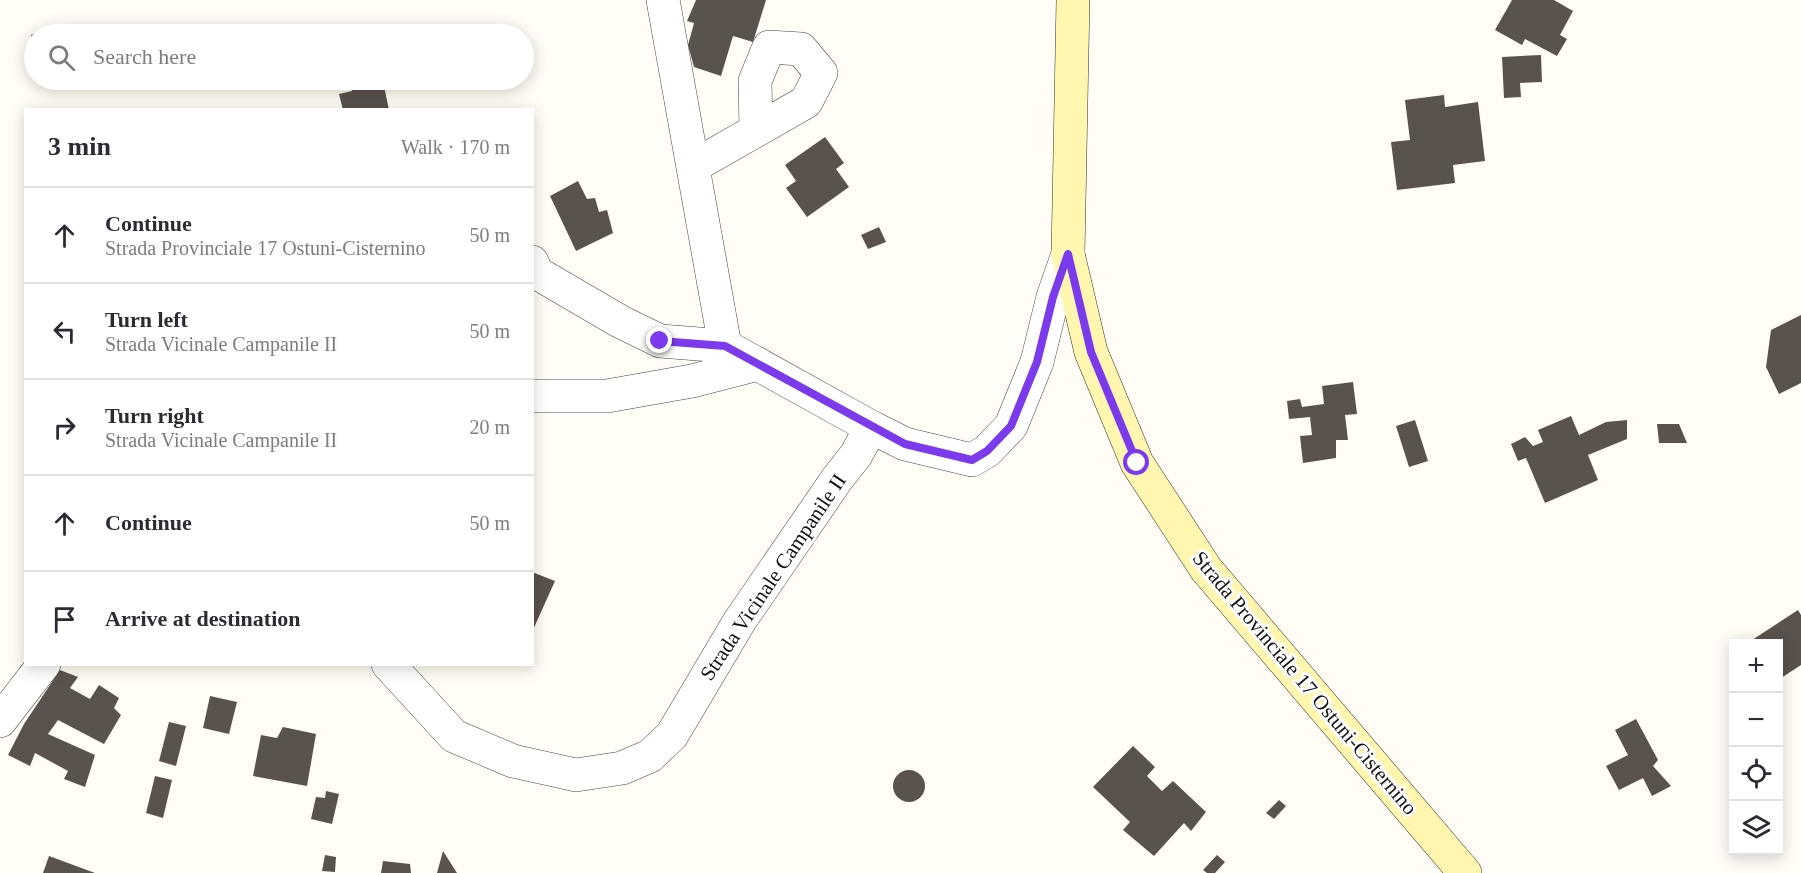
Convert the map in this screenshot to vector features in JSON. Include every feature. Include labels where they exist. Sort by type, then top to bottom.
[{"type":"main road","name":"Strada Provinciale 17 Ostuni-Cisternino","points":[[1073,0],[1068,254],[1091,352],[1137,463],[1206,569],[1465,873]]},
{"type":"street","points":[[663,0],[725,346]]},
{"type":"street","points":[[694,166],[756,130]]},
{"type":"street","points":[[534,266],[537,273],[621,322],[660,341],[725,346],[905,444],[972,460],[987,451],[1011,426],[1037,362],[1053,297],[1068,254]]},
{"type":"street","points":[[534,396],[607,396],[692,381],[758,364]]},
{"type":"street","name":"Strada Vicinale Campanile II","points":[[390,666],[454,735],[513,761],[576,775],[622,768],[650,756],[672,735],[739,622],[856,455],[871,427]]},
{"type":"street","points":[[0,721],[42,666]]},
{"type":"building","points":[[696,0],[766,0],[753,42],[733,36],[721,76],[694,67],[688,45],[694,23],[687,21]]},
{"type":"building","points":[[1512,0],[1554,0],[1573,11],[1560,35],[1567,39],[1557,56],[1525,39],[1522,45],[1495,30]]},
{"type":"building","points":[[1541,55],[1542,82],[1520,83],[1521,97],[1504,98],[1502,57]]},
{"type":"building","points":[[385,90],[389,108],[342,108],[339,94],[352,91]]},
{"type":"building","points":[[1444,95],[1445,107],[1478,102],[1485,161],[1453,165],[1455,183],[1397,190],[1391,142],[1410,140],[1405,100]]},
{"type":"building","points":[[825,137],[844,163],[836,169],[849,187],[807,217],[786,188],[796,181],[785,165]]},
{"type":"building","points":[[578,181],[587,199],[595,198],[599,212],[607,210],[613,233],[576,251],[550,196]]},
{"type":"building","points":[[879,227],[886,242],[868,249],[861,235]]},
{"type":"building","points":[[1801,315],[1801,383],[1779,394],[1766,367],[1771,330]]},
{"type":"building","points":[[1353,382],[1357,414],[1345,415],[1348,440],[1336,440],[1336,458],[1303,463],[1300,436],[1312,435],[1310,417],[1289,419],[1287,401],[1300,399],[1302,407],[1324,404],[1322,386]]},
{"type":"building","points":[[1571,416],[1579,435],[1606,422],[1627,420],[1627,439],[1588,455],[1598,480],[1545,503],[1526,458],[1518,461],[1511,444],[1525,437],[1533,446],[1543,442],[1538,430]]},
{"type":"building","points":[[1415,420],[1428,461],[1409,467],[1396,426]]},
{"type":"building","points":[[1657,424],[1679,424],[1687,443],[1659,443]]},
{"type":"building","points":[[534,573],[555,581],[534,628]]},
{"type":"building","points":[[1798,610],[1801,615],[1801,665],[1783,677],[1783,639],[1754,639]]},
{"type":"building","points":[[60,670],[78,677],[70,688],[90,699],[99,685],[119,698],[114,708],[121,715],[104,744],[58,720],[48,734],[95,755],[85,787],[64,779],[68,771],[35,753],[30,766],[8,755],[24,724]]},
{"type":"building","points":[[210,696],[237,702],[229,734],[203,728]]},
{"type":"building","points":[[1636,719],[1658,760],[1653,766],[1671,786],[1652,796],[1643,778],[1619,790],[1606,766],[1628,755],[1615,730]]},
{"type":"building","points":[[169,722],[186,726],[176,766],[159,761]]},
{"type":"building","points":[[283,727],[316,734],[307,786],[253,776],[261,735],[277,738]]},
{"type":"building","points":[[1133,746],[1155,767],[1147,776],[1162,791],[1173,781],[1206,812],[1191,831],[1184,823],[1154,856],[1123,830],[1130,822],[1093,787]]},
{"type":"building","points":[[909,770],[920,775],[925,786],[920,797],[909,802],[898,797],[893,786],[898,775]]},
{"type":"building","points":[[155,776],[172,780],[163,818],[146,813]]},
{"type":"building","points":[[326,791],[339,794],[332,824],[311,819],[316,797],[325,798]]},
{"type":"building","points":[[1279,800],[1286,806],[1274,819],[1266,813]]},
{"type":"building","points":[[443,851],[457,873],[437,873]]},
{"type":"building","points":[[325,855],[336,857],[335,872],[322,871]]},
{"type":"building","points":[[1217,855],[1225,862],[1215,873],[1207,873],[1203,870]]},
{"type":"building","points":[[49,856],[95,873],[43,873]]},
{"type":"building","points":[[383,861],[410,864],[411,873],[381,873]]},
{"type":"route","points":[[660,341],[725,346],[905,444],[972,460],[987,451],[1011,426],[1037,362],[1053,297],[1068,254],[1091,352],[1137,463]]}]
